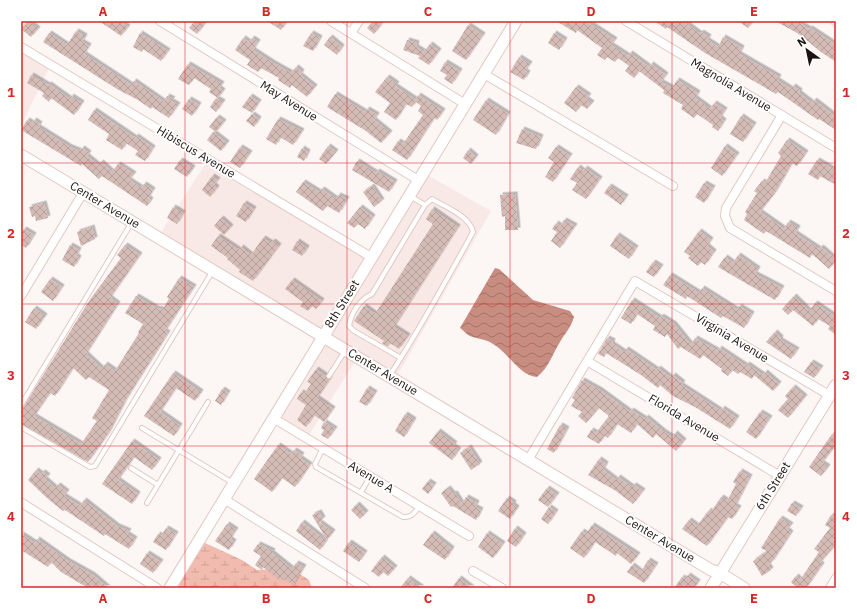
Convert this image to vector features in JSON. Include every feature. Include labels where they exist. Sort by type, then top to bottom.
[{"type":"street","name":"May Avenue","points":[[160,21],[418,180]]},
{"type":"street","points":[[331,21],[465,104]]},
{"type":"street","points":[[351,33],[359,21]]},
{"type":"street","name":"8th Street","points":[[170,588],[516,21]]},
{"type":"street","name":"Magnolia Avenue","points":[[626,21],[836,148]]},
{"type":"street","name":"Hibiscus Avenue","points":[[21,47],[371,257]]},
{"type":"street","points":[[484,74],[673,186]]},
{"type":"street","points":[[782,115],[726,208],[725,216],[730,228],[836,291]]},
{"type":"street","name":"Center Avenue","points":[[21,155],[323,335],[711,570],[720,573],[744,588]]},
{"type":"street","points":[[21,296],[83,193]]},
{"type":"street","name":"Virginia Avenue","points":[[587,361],[635,281],[829,396]]},
{"type":"street","points":[[528,460],[587,361]]},
{"type":"street","name":"Florida Avenue","points":[[587,361],[780,476]]},
{"type":"street","name":"6th Street","points":[[711,588],[836,385]]},
{"type":"street","name":"Avenue A","points":[[273,418],[469,536]]},
{"type":"street","points":[[224,499],[365,588]]},
{"type":"street","points":[[22,504],[157,588]]},
{"type":"street","points":[[473,571],[502,588]]},
{"type":"street","points":[[830,588],[836,578]]},
{"type":"lane","points":[[409,195],[425,205]]},
{"type":"lane","points":[[389,376],[401,358],[418,331],[473,232],[472,226],[467,221],[432,199],[425,205],[372,294],[360,302],[350,320],[349,326],[354,331],[401,358]]},
{"type":"lane","points":[[21,405],[132,222]]},
{"type":"lane","points":[[21,427],[90,467],[95,466],[213,270]]},
{"type":"lane","points":[[329,376],[346,349]]},
{"type":"lane","points":[[147,503],[180,451],[208,402]]},
{"type":"lane","points":[[142,428],[233,483]]},
{"type":"lane","points":[[323,448],[315,464],[316,467],[403,517],[408,518],[419,506]]},
{"type":"lane","points":[[131,468],[158,485]]},
{"type":"lane","points":[[361,492],[370,477]]},
{"type":"shaded area","points":[[21,52],[49,68],[21,126]]},
{"type":"shaded area","points":[[206,163],[365,258],[321,330],[160,234]]},
{"type":"shaded area","points":[[427,175],[491,211],[397,376],[329,334]]},
{"type":"shaded area","points":[[325,341],[356,360],[309,435],[279,416]]},
{"type":"green space","points":[[203,542],[242,560],[257,570],[291,568],[309,580],[312,588],[176,588]]},
{"type":"water","points":[[495,268],[499,269],[533,300],[570,311],[574,317],[570,327],[547,365],[537,377],[525,373],[493,344],[470,336],[460,328]]},
{"type":"building","points":[[28,21],[38,29],[31,37],[21,29]]},
{"type":"building","points":[[99,21],[119,21],[128,27],[121,36]]},
{"type":"building","points":[[195,21],[207,21],[197,34],[189,28]]},
{"type":"building","points":[[267,21],[287,21],[281,30]]},
{"type":"building","points":[[373,21],[384,21],[374,34],[367,28]]},
{"type":"building","points":[[556,21],[586,21],[615,40],[611,45],[628,56],[630,53],[649,67],[651,64],[666,75],[661,82],[672,88],[677,80],[698,93],[695,98],[710,109],[714,103],[725,110],[720,118],[724,121],[718,131],[712,127],[713,125],[697,114],[694,118],[681,109],[683,105],[663,93],[664,90],[639,71],[634,78],[625,71],[629,66],[618,58],[615,62],[607,57],[605,60],[597,55],[602,48],[577,30],[576,33]]},
{"type":"building","points":[[654,21],[683,21],[700,34],[701,32],[709,37],[707,40],[718,47],[723,37],[742,48],[739,54],[779,77],[777,80],[791,89],[793,86],[800,91],[799,93],[812,103],[814,100],[836,117],[836,130],[819,119],[818,120],[778,92],[776,94],[705,53],[667,27],[666,29]]},
{"type":"building","points":[[738,21],[753,21],[748,28]]},
{"type":"building","points":[[775,21],[796,21],[809,29],[810,28],[836,45],[836,62],[799,34]]},
{"type":"building","points":[[468,25],[483,35],[466,60],[452,51]]},
{"type":"building","points":[[76,31],[85,36],[82,42],[89,46],[84,54],[131,85],[134,81],[164,102],[167,96],[173,99],[171,101],[178,105],[169,118],[152,107],[151,109],[117,89],[43,42],[49,33],[67,45]]},
{"type":"building","points":[[140,33],[168,51],[161,61],[143,49],[142,52],[133,47]]},
{"type":"building","points":[[311,33],[320,38],[313,51],[303,46]]},
{"type":"building","points":[[554,33],[565,40],[559,50],[548,43]]},
{"type":"building","points":[[330,37],[342,47],[337,55],[324,45]]},
{"type":"building","points":[[243,38],[249,42],[252,38],[258,42],[253,50],[291,73],[296,67],[302,72],[300,75],[315,87],[307,97],[292,85],[290,88],[278,80],[279,78],[261,68],[258,72],[247,65],[250,60],[235,50]]},
{"type":"building","points":[[407,40],[417,43],[416,47],[424,52],[430,44],[439,51],[429,65],[418,58],[420,56],[403,50]]},
{"type":"building","points":[[519,57],[530,64],[525,71],[528,73],[524,80],[510,72]]},
{"type":"building","points":[[445,62],[460,71],[452,84],[444,79],[447,75],[440,71]]},
{"type":"building","points":[[188,64],[222,84],[219,88],[223,91],[218,98],[209,92],[211,89],[194,78],[189,85],[178,79]]},
{"type":"building","points":[[31,75],[48,85],[49,84],[70,99],[71,96],[82,103],[74,115],[51,98],[49,102],[42,96],[44,93],[27,83]]},
{"type":"building","points":[[387,77],[397,84],[395,86],[416,100],[418,95],[443,111],[437,120],[434,118],[407,160],[392,150],[398,141],[403,144],[423,115],[418,111],[421,106],[416,102],[412,107],[406,104],[396,120],[384,112],[390,103],[375,92]]},
{"type":"building","points":[[576,87],[589,96],[586,99],[592,103],[587,109],[581,105],[576,112],[564,103]]},
{"type":"building","points":[[335,94],[365,112],[367,109],[377,115],[374,120],[390,133],[381,143],[366,131],[327,107]]},
{"type":"building","points":[[250,96],[259,102],[252,113],[242,107]]},
{"type":"building","points":[[216,98],[223,102],[216,112],[210,107]]},
{"type":"building","points":[[189,99],[199,105],[192,116],[182,109]]},
{"type":"building","points":[[486,100],[508,114],[496,135],[473,120]]},
{"type":"building","points":[[94,110],[135,138],[136,136],[153,148],[145,161],[135,155],[138,151],[126,143],[122,150],[106,140],[109,134],[88,120]]},
{"type":"building","points":[[252,114],[259,119],[254,127],[246,121]]},
{"type":"building","points":[[741,116],[754,125],[743,142],[730,134]]},
{"type":"building","points":[[217,117],[224,122],[216,132],[209,127]]},
{"type":"building","points":[[278,119],[302,131],[293,145],[280,137],[276,145],[266,139]]},
{"type":"building","points":[[27,120],[32,123],[34,120],[40,124],[38,127],[70,147],[80,151],[82,148],[89,153],[87,156],[98,165],[101,162],[112,172],[118,164],[134,174],[129,180],[141,188],[144,184],[153,190],[148,198],[151,200],[147,206],[102,176],[99,179],[82,164],[81,166],[21,130]]},
{"type":"building","points":[[522,129],[541,137],[536,149],[516,143]]},
{"type":"building","points":[[213,132],[227,143],[221,151],[207,140]]},
{"type":"building","points":[[787,140],[806,153],[797,166],[792,163],[774,194],[760,212],[784,229],[788,222],[798,228],[795,233],[819,249],[821,247],[836,260],[829,269],[812,254],[810,258],[766,231],[764,234],[744,220],[747,214],[745,212],[757,193],[754,191],[762,181],[765,183],[781,156],[778,153]]},
{"type":"building","points":[[328,146],[336,152],[326,164],[319,159]]},
{"type":"building","points":[[725,146],[737,155],[722,176],[711,168]]},
{"type":"building","points":[[240,147],[250,153],[240,168],[230,162]]},
{"type":"building","points":[[556,147],[570,156],[553,182],[545,177],[554,162],[548,158]]},
{"type":"building","points":[[302,148],[308,152],[304,161],[297,157]]},
{"type":"building","points":[[468,150],[476,157],[471,164],[463,158]]},
{"type":"building","points":[[180,160],[193,168],[187,177],[174,169]]},
{"type":"building","points":[[817,160],[836,171],[836,185],[820,176],[818,180],[808,174]]},
{"type":"building","points":[[357,161],[376,173],[377,171],[395,182],[389,192],[352,170]]},
{"type":"building","points":[[578,167],[583,171],[585,168],[600,179],[586,199],[572,190],[577,183],[570,179]]},
{"type":"building","points":[[212,176],[218,180],[214,185],[217,188],[210,197],[202,190]]},
{"type":"building","points":[[303,182],[319,192],[322,189],[336,199],[338,195],[347,199],[339,213],[327,206],[323,211],[296,192]]},
{"type":"building","points":[[704,183],[713,188],[704,203],[695,197]]},
{"type":"building","points":[[372,186],[382,201],[374,207],[363,192]]},
{"type":"building","points":[[609,186],[626,197],[621,205],[604,193]]},
{"type":"building","points":[[515,194],[518,230],[505,230],[505,216],[502,217],[500,195]]},
{"type":"building","points":[[44,203],[48,218],[36,221],[35,216],[32,217],[29,207]]},
{"type":"building","points":[[244,203],[254,209],[246,222],[236,216]]},
{"type":"building","points":[[173,207],[183,213],[177,224],[167,218]]},
{"type":"building","points":[[360,207],[373,217],[365,229],[358,224],[354,228],[347,223]]},
{"type":"building","points":[[432,209],[458,227],[394,327],[408,336],[399,349],[390,343],[388,347],[382,343],[384,341],[354,321],[364,306],[375,314],[433,224],[426,219]]},
{"type":"building","points":[[221,218],[231,227],[224,235],[214,226]]},
{"type":"building","points":[[564,220],[575,226],[560,248],[551,241],[557,232],[552,229],[556,223],[560,226]]},
{"type":"building","points":[[92,227],[95,239],[81,246],[77,232]]},
{"type":"building","points":[[24,229],[34,235],[26,248],[21,245],[21,233]]},
{"type":"building","points":[[699,231],[711,240],[707,246],[714,252],[705,265],[701,262],[698,266],[688,258],[690,256],[684,252]]},
{"type":"building","points":[[617,235],[636,248],[629,259],[610,246]]},
{"type":"building","points":[[218,236],[239,250],[241,247],[251,255],[263,238],[271,243],[273,241],[279,246],[253,281],[239,272],[240,270],[227,259],[228,258],[211,246]]},
{"type":"building","points":[[297,241],[307,248],[302,256],[292,250]]},
{"type":"building","points":[[70,245],[79,250],[76,256],[79,258],[74,267],[62,260]]},
{"type":"building","points":[[125,245],[140,255],[110,298],[118,304],[86,354],[102,369],[105,364],[115,371],[139,333],[138,332],[143,324],[125,313],[136,296],[162,310],[169,299],[167,297],[179,278],[194,287],[165,331],[168,333],[125,401],[108,434],[88,462],[21,424],[21,411],[89,301],[121,258],[117,255]],"holes":[[[73,368],[86,380],[89,377],[109,390],[92,418],[97,421],[81,444],[34,416],[50,393],[55,396]]]},
{"type":"building","points":[[738,255],[758,269],[755,274],[782,288],[775,300],[718,267],[725,257],[733,263]]},
{"type":"building","points":[[653,262],[661,267],[654,277],[646,272]]},
{"type":"building","points":[[670,275],[699,293],[702,288],[737,310],[739,306],[752,314],[744,328],[723,316],[721,318],[687,296],[686,299],[663,285]]},
{"type":"building","points":[[50,279],[62,287],[53,301],[41,292]]},
{"type":"building","points":[[292,280],[322,301],[316,309],[312,306],[308,311],[300,306],[303,302],[285,289]]},
{"type":"building","points":[[794,296],[809,311],[815,303],[836,317],[836,335],[828,329],[830,326],[818,319],[813,326],[793,310],[788,315],[782,309]]},
{"type":"building","points":[[632,300],[660,318],[661,316],[674,324],[691,345],[695,338],[718,351],[719,348],[746,366],[747,364],[763,375],[765,372],[779,384],[773,391],[754,375],[752,379],[740,372],[738,374],[732,370],[728,376],[721,371],[722,369],[703,355],[700,359],[681,347],[678,349],[667,334],[665,337],[653,330],[655,326],[637,314],[631,324],[621,318]]},
{"type":"building","points":[[34,308],[45,316],[36,329],[25,322]]},
{"type":"building","points":[[775,332],[781,338],[780,340],[797,350],[791,359],[766,342]]},
{"type":"building","points":[[607,338],[613,341],[612,344],[624,352],[626,349],[657,370],[658,368],[671,378],[673,375],[683,383],[681,385],[721,411],[722,408],[737,418],[730,429],[695,407],[673,396],[660,385],[658,388],[641,375],[606,353],[604,357],[598,354]]},
{"type":"building","points":[[811,362],[821,368],[814,378],[804,372]]},
{"type":"building","points":[[316,369],[330,379],[317,398],[333,409],[324,422],[314,415],[306,427],[297,420],[306,405],[297,399],[301,392],[304,394],[311,384],[307,382]]},
{"type":"building","points":[[173,373],[201,392],[195,401],[176,388],[160,412],[180,426],[174,436],[144,416]]},
{"type":"building","points":[[582,380],[600,390],[630,412],[631,410],[645,419],[646,417],[664,432],[672,437],[675,433],[684,441],[676,451],[656,434],[653,438],[637,424],[631,433],[617,424],[608,438],[604,436],[599,444],[587,437],[591,430],[596,433],[609,416],[599,408],[586,423],[578,416],[582,412],[571,406],[575,400],[572,398]]},
{"type":"building","points":[[793,387],[805,397],[788,418],[778,410],[788,399],[785,396]]},
{"type":"building","points":[[367,388],[375,393],[367,406],[359,402]]},
{"type":"building","points":[[222,389],[228,393],[221,405],[215,401]]},
{"type":"building","points":[[760,412],[770,418],[756,439],[746,432]]},
{"type":"building","points":[[405,414],[414,420],[404,437],[395,431]]},
{"type":"building","points":[[324,422],[335,429],[328,439],[321,435],[324,430],[321,428]]},
{"type":"building","points":[[560,425],[567,429],[554,453],[547,449]]},
{"type":"building","points":[[438,431],[455,444],[453,446],[459,450],[452,460],[429,443]]},
{"type":"building","points":[[832,434],[836,436],[836,445],[822,463],[828,467],[821,476],[809,467]]},
{"type":"building","points":[[132,441],[159,460],[152,470],[134,457],[118,480],[138,494],[132,504],[102,484]]},
{"type":"building","points":[[278,445],[291,454],[294,450],[302,455],[300,458],[310,465],[295,487],[282,478],[272,492],[254,479]]},
{"type":"building","points":[[469,447],[480,464],[471,470],[460,453]]},
{"type":"building","points":[[599,459],[606,464],[603,470],[616,480],[618,477],[632,487],[634,485],[643,491],[633,504],[616,491],[588,475]]},
{"type":"building","points":[[36,470],[41,474],[43,472],[48,476],[45,479],[55,488],[58,485],[67,492],[64,496],[80,506],[84,500],[117,526],[129,531],[127,534],[135,539],[129,549],[105,534],[104,536],[65,510],[63,511],[47,498],[28,480]]},
{"type":"building","points":[[740,471],[750,477],[735,506],[739,508],[732,519],[728,517],[707,546],[682,529],[689,520],[697,526],[709,510],[711,512],[721,497],[727,501],[736,484],[733,482]]},
{"type":"building","points":[[428,481],[434,485],[428,494],[422,489]]},
{"type":"building","points":[[448,488],[453,494],[455,493],[462,504],[466,497],[477,503],[475,507],[481,510],[476,520],[453,506],[451,507],[441,493]]},
{"type":"building","points":[[547,488],[557,495],[548,507],[538,500]]},
{"type":"building","points":[[507,498],[514,503],[513,505],[517,508],[510,519],[498,511]]},
{"type":"building","points":[[792,503],[801,508],[796,516],[787,511]]},
{"type":"building","points":[[357,504],[366,513],[360,519],[351,510]]},
{"type":"building","points":[[549,507],[556,512],[548,524],[541,519]]},
{"type":"building","points":[[319,512],[323,519],[319,522],[333,532],[327,540],[312,515]]},
{"type":"building","points":[[831,515],[836,518],[836,536],[832,542],[836,545],[820,563],[822,565],[806,588],[797,588],[791,582],[796,576],[800,580],[819,552],[814,549],[830,528],[825,525]]},
{"type":"building","points":[[780,518],[791,525],[787,530],[791,533],[772,562],[768,565],[771,570],[762,576],[753,561],[767,551],[761,548]]},
{"type":"building","points":[[302,522],[326,541],[320,550],[296,531]]},
{"type":"building","points":[[227,524],[236,530],[230,539],[234,542],[229,550],[215,541]]},
{"type":"building","points":[[592,525],[638,555],[631,564],[617,553],[616,556],[595,542],[584,558],[570,548],[582,531],[586,534]]},
{"type":"building","points":[[166,528],[176,534],[166,550],[153,542],[158,534],[161,536]]},
{"type":"building","points":[[515,528],[524,535],[516,547],[507,541]]},
{"type":"building","points":[[432,533],[452,549],[445,560],[423,545]]},
{"type":"building","points":[[487,533],[503,544],[493,558],[478,547]]},
{"type":"building","points":[[21,534],[35,543],[37,539],[68,561],[93,575],[108,588],[88,588],[61,572],[51,562],[48,567],[21,550]]},
{"type":"building","points":[[349,542],[365,553],[359,562],[343,551]]},
{"type":"building","points":[[258,544],[273,551],[272,553],[292,569],[296,563],[304,567],[293,585],[281,577],[279,580],[263,567],[262,570],[255,565],[261,556],[253,551]]},
{"type":"building","points":[[147,553],[161,562],[153,573],[140,564]]},
{"type":"building","points":[[382,557],[395,568],[388,576],[383,572],[379,577],[371,571]]},
{"type":"building","points":[[648,560],[656,565],[644,583],[627,572],[632,565],[641,572]]},
{"type":"building","points":[[688,575],[698,582],[694,588],[674,588],[682,577],[685,579]]},
{"type":"building","points":[[408,578],[422,588],[400,588]]},
{"type":"building","points":[[459,578],[472,588],[452,588]]}]
